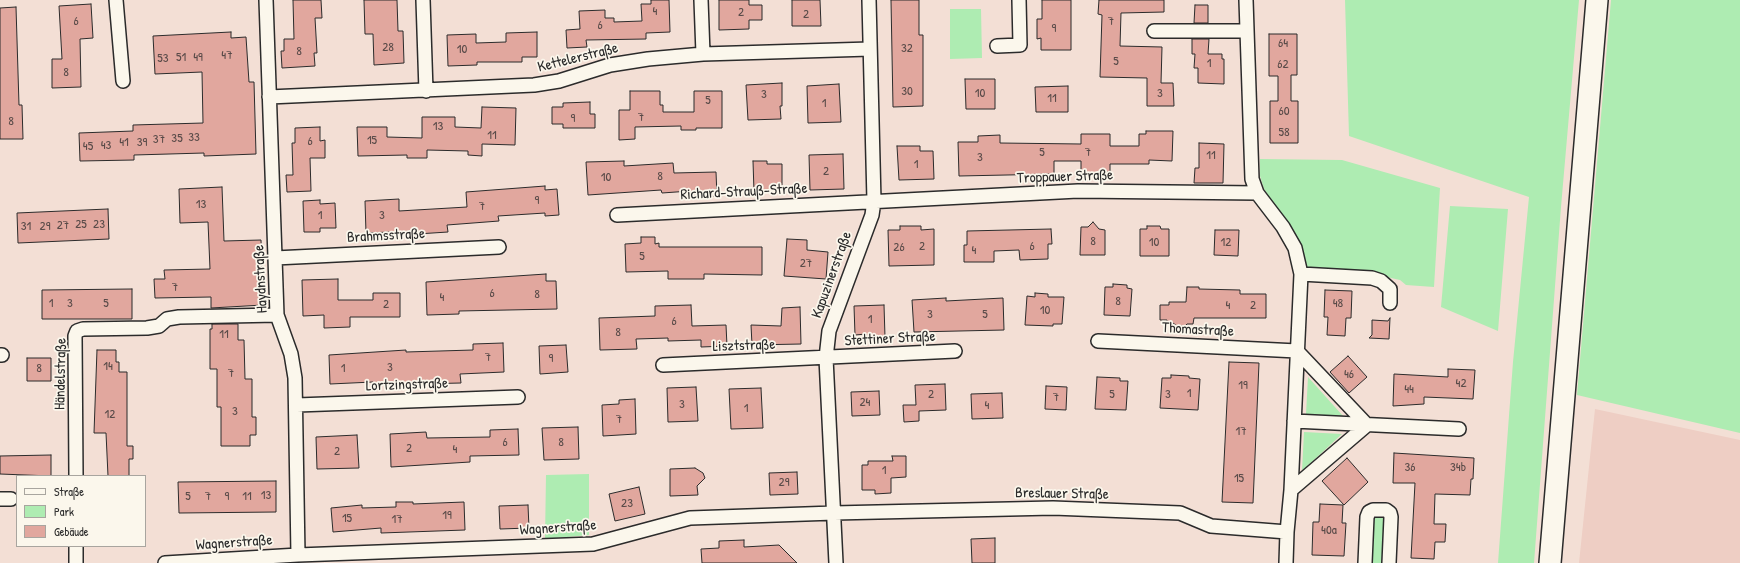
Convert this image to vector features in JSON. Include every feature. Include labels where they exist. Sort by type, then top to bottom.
[{"type":"main road","points":[[1550,563],[1597,0]]},
{"type":"street","points":[[116,0],[123,81]]},
{"type":"street","name":"Haydnstraße","points":[[266,0],[277,315],[291,354],[296,378],[298,555]]},
{"type":"street","points":[[423,0],[426,90]]},
{"type":"street","points":[[701,0],[703,54]]},
{"type":"street","name":"Kapuzinerstraße","points":[[836,563],[826,358],[829,331],[872,215],[874,201],[869,0]]},
{"type":"street","points":[[997,46],[1020,46],[1019,0]]},
{"type":"street","points":[[1246,0],[1252,178],[1257,193],[1284,227],[1294,248],[1301,274],[1291,490],[1286,563]]},
{"type":"street","points":[[1154,31],[1247,31]]},
{"type":"street","name":"Kettelerstraße","points":[[269,97],[534,86],[559,81],[624,62],[703,54],[870,49]]},
{"type":"street","name":"Troppauer Straße","points":[[874,201],[1078,191],[1257,193]]},
{"type":"street","name":"Richard-Strauß-Straße","points":[[617,215],[874,201]]},
{"type":"street","name":"Brahmsstraße","points":[[275,258],[499,247]]},
{"type":"street","points":[[1301,274],[1372,278],[1381,281],[1390,289],[1390,303]]},
{"type":"street","name":"Händelstraße","points":[[76,475],[75,336],[77,331],[83,329],[148,328],[159,326],[167,319],[179,316],[277,315]]},
{"type":"street","name":"Thomastraße","points":[[1098,341],[1297,350]]},
{"type":"street","points":[[1297,350],[1367,425]]},
{"type":"street","name":"Stettiner Straße","points":[[826,358],[955,351]]},
{"type":"street","name":"Lisztstraße","points":[[663,365],[826,358]]},
{"type":"street","name":"Lortzingstraße","points":[[297,405],[518,397]]},
{"type":"street","points":[[1294,421],[1459,430]]},
{"type":"street","points":[[1291,490],[1367,425]]},
{"type":"street","name":"Breslauer Straße","points":[[834,513],[1053,508],[1180,513],[1210,526],[1287,532]]},
{"type":"street","points":[[1365,563],[1367,517],[1369,512],[1386,510],[1390,513],[1391,517],[1389,563]]},
{"type":"street","name":"Wagnerstraße","points":[[165,563],[298,555],[354,558],[593,544],[690,518],[834,513]]},
{"type":"street","points":[[76,547],[76,563]]},
{"type":"shaded area","points":[[1595,409],[1740,440],[1740,563],[1579,563]]},
{"type":"green space","points":[[1345,0],[1579,0],[1561,207],[1534,563],[1498,563],[1513,362],[1529,197],[1349,136]]},
{"type":"green space","points":[[1611,0],[1740,0],[1740,433],[1577,395]]},
{"type":"green space","points":[[950,9],[981,9],[982,58],[950,59]]},
{"type":"green space","points":[[1260,159],[1342,160],[1440,188],[1434,287],[1406,285],[1400,280],[1369,273],[1307,270],[1301,245],[1264,189],[1260,176]]},
{"type":"green space","points":[[1450,206],[1508,209],[1498,331],[1441,307]]},
{"type":"green space","points":[[1308,377],[1343,416],[1306,414]]},
{"type":"green space","points":[[1304,432],[1342,434],[1302,471]]},
{"type":"green space","points":[[589,474],[589,535],[545,539],[546,475]]},
{"type":"green space","points":[[1377,516],[1382,516],[1385,519],[1384,563],[1371,563],[1373,519]]},
{"type":"building","points":[[293,0],[321,0],[322,18],[315,18],[317,53],[314,53],[315,66],[282,68],[281,51],[284,51],[284,39],[294,39]]},
{"type":"building","points":[[364,0],[397,0],[398,31],[403,31],[404,63],[374,65],[373,34],[365,34]]},
{"type":"building","points":[[651,0],[669,0],[670,32],[646,33],[646,39],[586,40],[587,47],[567,48],[566,30],[580,29],[579,11],[605,10],[605,18],[614,18],[614,22],[642,21],[641,4],[651,4]]},
{"type":"building","points":[[719,0],[749,0],[749,5],[762,5],[762,20],[749,20],[749,29],[719,30]]},
{"type":"building","points":[[792,0],[820,0],[821,26],[792,26]]},
{"type":"building","points":[[891,0],[919,0],[919,35],[923,35],[923,106],[893,107]]},
{"type":"building","points":[[1042,0],[1071,0],[1071,50],[1041,50],[1041,38],[1037,39],[1037,19],[1042,19]]},
{"type":"building","points":[[1099,0],[1164,0],[1164,12],[1121,13],[1120,46],[1162,47],[1161,83],[1173,83],[1174,106],[1147,106],[1147,78],[1100,77],[1102,15],[1098,14]]},
{"type":"building","points":[[91,4],[93,38],[80,39],[81,87],[52,88],[52,59],[62,59],[59,6]]},
{"type":"building","points":[[1195,5],[1208,5],[1208,23],[1194,23]]},
{"type":"building","points":[[16,7],[19,105],[22,105],[23,139],[0,139],[0,8]]},
{"type":"building","points":[[231,32],[231,38],[246,37],[249,82],[254,82],[256,154],[204,156],[204,153],[134,155],[134,160],[80,161],[79,133],[133,131],[133,125],[203,123],[202,72],[155,74],[153,36]]},
{"type":"building","points":[[537,32],[537,57],[522,57],[522,62],[477,62],[477,65],[448,66],[447,35],[476,34],[476,43],[506,42],[506,33]]},
{"type":"building","points":[[1269,34],[1297,34],[1297,75],[1291,75],[1291,101],[1298,101],[1298,143],[1270,143],[1270,101],[1278,101],[1278,76],[1269,76]]},
{"type":"building","points":[[1192,39],[1209,39],[1208,54],[1222,54],[1222,59],[1224,59],[1224,84],[1198,83],[1198,68],[1194,68],[1195,54],[1192,54]]},
{"type":"building","points":[[965,79],[995,79],[995,109],[966,109]]},
{"type":"building","points":[[782,83],[782,106],[780,106],[781,119],[748,120],[746,85]]},
{"type":"building","points":[[839,84],[841,122],[808,123],[807,86]]},
{"type":"building","points":[[1068,86],[1068,112],[1036,112],[1035,87]]},
{"type":"building","points":[[630,91],[660,91],[660,105],[663,105],[663,112],[694,112],[694,91],[722,91],[722,128],[696,128],[696,130],[681,130],[681,126],[635,127],[635,139],[619,140],[619,110],[630,110]]},
{"type":"building","points":[[590,102],[590,114],[595,114],[595,128],[563,128],[563,124],[552,124],[552,107],[563,107],[563,103]]},
{"type":"building","points":[[482,107],[516,108],[515,145],[482,144],[482,156],[468,155],[468,151],[427,150],[427,158],[407,158],[407,155],[358,156],[357,127],[387,127],[387,137],[422,138],[422,117],[455,117],[455,127],[481,128]]},
{"type":"building","points":[[320,127],[320,141],[325,140],[325,158],[310,158],[311,191],[287,192],[286,175],[293,175],[292,143],[295,143],[295,128]]},
{"type":"building","points":[[1146,131],[1173,131],[1172,161],[1149,160],[1149,164],[1110,164],[1110,172],[1081,173],[1081,161],[1054,161],[1054,174],[959,176],[958,142],[978,142],[978,136],[1000,135],[1000,143],[1081,144],[1081,134],[1110,134],[1110,146],[1139,146],[1139,134],[1146,134]]},
{"type":"building","points":[[1199,143],[1224,144],[1223,183],[1194,183],[1195,168],[1199,168]]},
{"type":"building","points":[[897,146],[920,146],[920,151],[933,151],[934,179],[899,180]]},
{"type":"building","points":[[843,154],[844,189],[810,190],[809,155]]},
{"type":"building","points":[[624,161],[624,166],[673,163],[674,173],[716,172],[717,196],[690,197],[690,191],[662,193],[661,190],[588,195],[586,162]]},
{"type":"building","points":[[753,161],[767,161],[767,164],[782,164],[782,189],[772,189],[772,192],[754,192]]},
{"type":"building","points":[[545,186],[545,190],[557,189],[559,215],[545,216],[545,213],[498,216],[499,221],[447,225],[448,232],[417,234],[417,231],[366,233],[365,201],[399,199],[399,211],[467,207],[466,192]]},
{"type":"building","points":[[222,187],[224,241],[261,240],[263,305],[211,308],[211,297],[155,298],[154,279],[165,279],[164,270],[210,269],[208,222],[180,223],[179,189]]},
{"type":"building","points":[[320,200],[320,204],[335,203],[336,228],[320,228],[320,232],[304,232],[303,201]]},
{"type":"building","points":[[108,209],[109,239],[18,243],[17,213]]},
{"type":"building","points":[[1093,222],[1099,229],[1105,230],[1105,255],[1080,255],[1081,227],[1088,227]]},
{"type":"building","points":[[900,226],[921,226],[921,230],[934,229],[934,265],[889,266],[888,230],[900,230]]},
{"type":"building","points":[[1147,226],[1160,226],[1161,229],[1169,229],[1169,256],[1140,256],[1140,229],[1147,229]]},
{"type":"building","points":[[1051,229],[1052,244],[1048,244],[1048,259],[1020,260],[1019,250],[994,251],[994,262],[964,262],[964,245],[967,245],[967,231]]},
{"type":"building","points":[[1215,230],[1239,230],[1238,256],[1214,255]]},
{"type":"building","points":[[641,237],[655,237],[655,244],[659,243],[659,247],[762,247],[762,275],[704,274],[704,279],[668,279],[668,271],[626,272],[625,244],[641,243]]},
{"type":"building","points":[[787,239],[807,240],[807,250],[828,252],[826,279],[784,276]]},
{"type":"building","points":[[546,274],[546,281],[556,281],[557,309],[459,311],[459,314],[427,315],[426,282]]},
{"type":"building","points":[[338,279],[338,300],[373,300],[373,293],[400,293],[400,317],[350,317],[350,327],[324,328],[324,315],[303,316],[302,280]]},
{"type":"building","points":[[1113,284],[1127,285],[1127,288],[1132,289],[1130,316],[1104,315],[1105,287],[1113,287]]},
{"type":"building","points":[[1187,287],[1199,287],[1199,289],[1240,290],[1240,294],[1266,294],[1266,318],[1194,318],[1193,324],[1187,324],[1185,326],[1177,326],[1173,323],[1167,323],[1167,320],[1160,320],[1160,305],[1169,305],[1169,302],[1186,302]]},
{"type":"building","points":[[132,289],[132,319],[42,319],[42,290]]},
{"type":"building","points":[[1325,290],[1352,291],[1351,318],[1346,318],[1345,336],[1327,335],[1328,317],[1324,317]]},
{"type":"building","points":[[1035,293],[1048,294],[1048,297],[1064,297],[1062,324],[1053,324],[1053,326],[1025,325],[1027,296],[1035,297]]},
{"type":"building","points":[[946,298],[946,301],[1003,298],[1004,330],[914,332],[912,300]]},
{"type":"building","points":[[691,305],[692,326],[726,325],[727,346],[701,347],[701,340],[668,341],[668,338],[636,339],[637,349],[600,350],[599,318],[655,316],[655,306]]},
{"type":"building","points":[[884,305],[885,337],[867,337],[866,334],[855,335],[854,306]]},
{"type":"building","points":[[800,307],[801,344],[752,345],[751,325],[781,326],[782,308]]},
{"type":"building","points":[[1390,318],[1389,339],[1369,338],[1372,335],[1372,320],[1388,321]]},
{"type":"building","points":[[212,324],[238,324],[238,340],[244,340],[245,379],[252,379],[252,417],[256,417],[256,435],[250,435],[250,446],[221,446],[221,407],[217,407],[217,369],[210,369],[210,329],[212,329]]},
{"type":"building","points":[[503,343],[504,372],[460,374],[461,383],[373,385],[373,382],[330,384],[329,355],[406,350],[406,352],[473,350],[473,344]]},
{"type":"building","points":[[566,345],[568,372],[540,374],[539,346]]},
{"type":"building","points":[[97,350],[116,350],[116,362],[119,362],[119,372],[127,372],[127,446],[133,446],[133,459],[129,459],[129,475],[108,475],[106,433],[94,433]]},
{"type":"building","points":[[1348,356],[1367,377],[1349,393],[1330,372]]},
{"type":"building","points":[[27,358],[51,358],[51,381],[27,381]]},
{"type":"building","points":[[1229,362],[1259,363],[1253,503],[1222,502]]},
{"type":"building","points":[[1448,369],[1475,370],[1473,399],[1424,397],[1424,404],[1393,406],[1394,374],[1448,377]]},
{"type":"building","points":[[1171,375],[1189,376],[1189,378],[1200,379],[1198,410],[1160,408],[1162,378],[1171,378]]},
{"type":"building","points":[[1097,377],[1120,378],[1120,381],[1128,381],[1126,410],[1095,409]]},
{"type":"building","points":[[945,384],[946,410],[919,411],[919,421],[904,422],[903,405],[916,405],[915,385]]},
{"type":"building","points":[[1046,386],[1067,387],[1066,410],[1045,409]]},
{"type":"building","points":[[696,387],[698,421],[668,422],[667,388]]},
{"type":"building","points":[[761,388],[763,428],[731,429],[729,389]]},
{"type":"building","points":[[879,391],[880,415],[852,416],[851,392]]},
{"type":"building","points":[[1002,393],[1003,418],[972,419],[971,394]]},
{"type":"building","points":[[635,399],[636,434],[603,436],[602,405],[619,404],[619,400]]},
{"type":"building","points":[[578,427],[579,459],[544,460],[542,428]]},
{"type":"building","points":[[518,429],[519,455],[470,456],[470,462],[391,467],[390,434],[426,432],[427,438],[490,437],[490,430]]},
{"type":"building","points":[[357,435],[359,468],[317,469],[316,437]]},
{"type":"building","points":[[1394,453],[1474,458],[1473,479],[1471,479],[1470,495],[1435,494],[1434,524],[1446,524],[1445,542],[1435,542],[1434,559],[1411,558],[1415,483],[1393,483]]},
{"type":"building","points":[[51,455],[51,475],[0,474],[0,456]]},
{"type":"building","points":[[892,456],[906,456],[906,477],[891,478],[891,493],[875,494],[875,490],[862,490],[862,465],[868,465],[868,461],[893,461]]},
{"type":"building","points":[[1347,458],[1368,482],[1344,505],[1322,481]]},
{"type":"building","points":[[695,468],[703,473],[705,478],[697,486],[698,495],[670,496],[670,469]]},
{"type":"building","points":[[797,472],[798,494],[770,495],[769,473]]},
{"type":"building","points":[[276,481],[276,512],[179,513],[178,482]]},
{"type":"building","points":[[639,487],[645,514],[615,521],[609,494]]},
{"type":"building","points":[[396,502],[413,502],[413,504],[464,502],[465,530],[381,533],[381,528],[333,532],[331,508],[362,505],[362,508],[396,507]]},
{"type":"building","points":[[1320,504],[1343,505],[1342,523],[1346,523],[1344,556],[1312,555],[1313,522],[1319,522]]},
{"type":"building","points":[[528,505],[529,528],[500,529],[499,506]]},
{"type":"building","points":[[995,538],[995,563],[972,563],[971,539]]},
{"type":"building","points":[[744,540],[744,547],[779,545],[797,563],[702,563],[701,549],[719,548],[719,541]]}]
